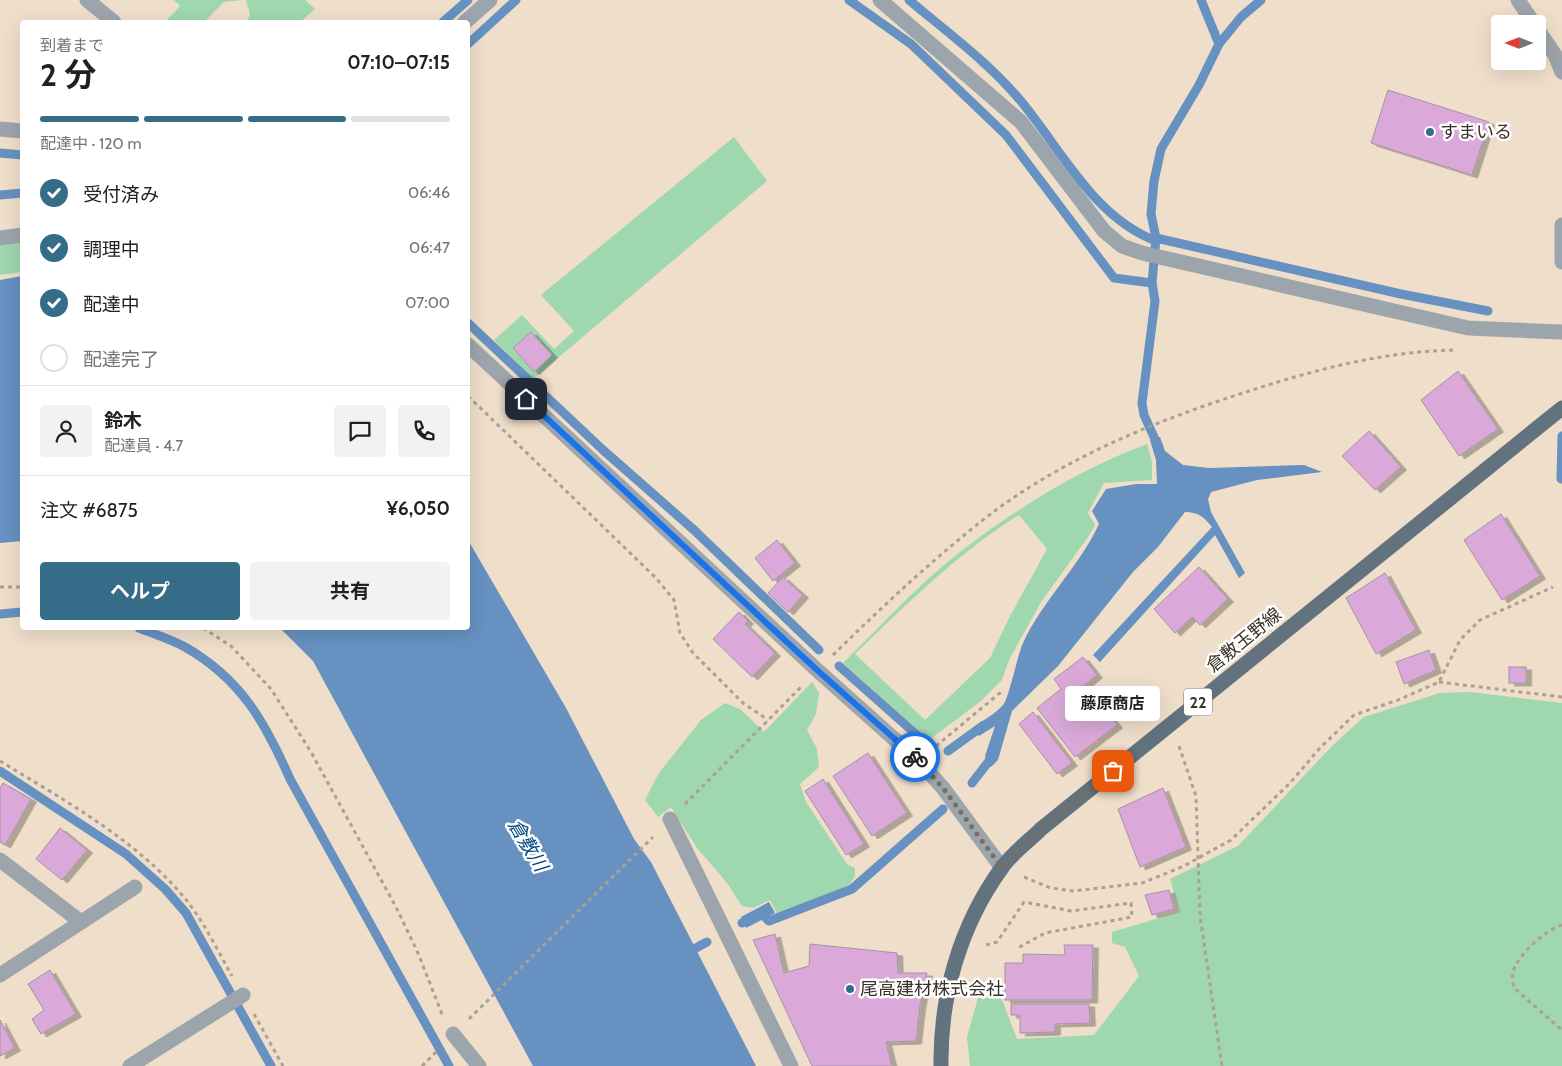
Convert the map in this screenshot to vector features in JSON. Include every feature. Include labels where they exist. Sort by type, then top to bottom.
[{"type":"main road","name":"倉敷玉野線","points":[[941,1066],[947,990],[959,950],[980,903],[1002,868],[1041,829],[1562,408]]},
{"type":"street","points":[[87,0],[112,20]]},
{"type":"street","points":[[468,20],[490,0]]},
{"type":"street","points":[[880,0],[1020,122],[1104,232],[1122,246],[1142,254],[1468,328],[1562,332]]},
{"type":"street","points":[[1518,0],[1528,15]]},
{"type":"street","points":[[1546,41],[1560,61]]},
{"type":"street","points":[[0,129],[20,131]]},
{"type":"street","points":[[1562,225],[1562,262]]},
{"type":"street","points":[[0,238],[20,235]]},
{"type":"street","points":[[470,347],[817,670],[918,761],[943,788],[1002,868]]},
{"type":"street","points":[[667,822],[792,1066]]},
{"type":"street","points":[[0,860],[81,922]]},
{"type":"street","points":[[0,975],[135,886]]},
{"type":"street","points":[[130,1066],[238,998]]},
{"type":"street","points":[[453,1034],[479,1066]]},
{"type":"path","points":[[470,1018],[817,670],[910,580],[989,516],[1052,474],[1138,430],[1160,421],[1308,371],[1385,358],[1461,350]]},
{"type":"path","points":[[470,398],[656,578],[674,600],[680,633],[693,653],[743,703],[768,720]]},
{"type":"path","points":[[0,587],[20,587]]},
{"type":"path","points":[[1439,682],[1460,640],[1480,620],[1553,587]]},
{"type":"path","points":[[206,630],[231,646],[271,689],[311,752],[396,907],[418,952],[443,1017],[453,1034]]},
{"type":"path","points":[[1002,868],[1051,888],[1074,891],[1142,883],[1198,858],[1231,840],[1290,783],[1320,748],[1354,715],[1398,700],[1439,682],[1562,696]]},
{"type":"path","points":[[918,761],[1001,692]]},
{"type":"path","points":[[1171,724],[1196,796],[1200,916],[1222,1066]]},
{"type":"path","points":[[0,761],[98,822],[144,857],[181,895],[197,916],[238,998],[283,1066]]},
{"type":"path","points":[[959,950],[997,942],[1024,902],[1071,911],[1131,903],[1132,917],[1045,933],[1018,948]]},
{"type":"path","points":[[1562,925],[1537,941],[1518,961],[1512,974],[1514,988],[1562,1030]]},
{"type":"path","points":[[422,1066],[434,1053]]},
{"type":"green space","points":[[174,0],[243,0],[224,2],[206,20],[167,20],[180,6]]},
{"type":"green space","points":[[246,0],[305,0],[315,9],[302,20],[248,20],[250,14]]},
{"type":"green space","points":[[734,137],[767,181],[533,379],[494,340],[522,315],[554,349],[574,331],[541,295]],"holes":[[[531,332],[552,355],[534,372],[513,349]]]},
{"type":"green space","points":[[20,242],[20,272],[0,275],[0,245]]},
{"type":"green space","points":[[1147,444],[1152,462],[1152,480],[1104,483],[1088,513],[1095,525],[1041,602],[1009,660],[1002,680],[981,701],[929,740],[843,663],[922,584],[972,543],[1044,494],[1121,454]],"holes":[[[1019,515],[1047,549],[1009,618],[990,658],[925,720],[855,654],[954,562]]]},
{"type":"green space","points":[[812,682],[819,693],[816,714],[807,730],[817,749],[819,767],[800,784],[806,802],[847,864],[855,868],[855,876],[849,885],[778,915],[770,900],[753,908],[742,906],[727,883],[697,848],[671,807],[658,817],[645,800],[659,773],[701,720],[725,703],[740,709],[764,732]]},
{"type":"green space","points":[[1470,692],[1562,703],[1562,1066],[970,1066],[967,1037],[980,991],[996,984],[1017,1039],[1094,1035],[1139,976],[1125,947],[1112,943],[1112,932],[1180,912],[1170,879],[1238,846],[1333,745],[1364,717],[1440,693]]},
{"type":"water","points":[[20,276],[20,541],[0,543],[0,280]]},
{"type":"water","points":[[1160,437],[1165,451],[1183,465],[1209,468],[1304,465],[1322,472],[1257,480],[1211,492],[1208,499],[1211,512],[1245,573],[1239,578],[1215,535],[1100,662],[1093,655],[1212,527],[1200,516],[1185,512],[1158,547],[1133,572],[1058,666],[1012,711],[998,760],[991,767],[985,756],[995,726],[979,736],[973,728],[1003,705],[1023,643],[1031,627],[1082,555],[1099,524],[1092,511],[1106,489],[1136,484],[1157,484],[1156,460],[1150,440]]},
{"type":"water","name":"倉敷川","points":[[470,543],[566,708],[634,839],[651,862],[756,1066],[533,1066],[313,661],[282,630],[470,630]]},
{"type":"water","points":[[769,902],[775,913],[746,928],[741,917]]},
{"type":"building","name":"すまいる","points":[[1388,90],[1489,122],[1472,175],[1371,143]]},
{"type":"building","points":[[531,332],[552,355],[534,372],[513,348]]},
{"type":"building","points":[[1458,371],[1498,429],[1459,456],[1421,400]]},
{"type":"building","points":[[1369,431],[1401,467],[1375,490],[1342,456]]},
{"type":"building","points":[[1501,514],[1540,576],[1502,600],[1464,540]]},
{"type":"building","points":[[777,540],[795,563],[773,581],[755,558]]},
{"type":"building","points":[[1199,567],[1228,599],[1200,625],[1192,617],[1175,633],[1154,609]]},
{"type":"building","points":[[1385,573],[1416,630],[1376,654],[1346,598]]},
{"type":"building","points":[[783,577],[803,595],[788,612],[768,593]]},
{"type":"building","points":[[739,612],[748,621],[745,624],[775,653],[752,677],[713,639]]},
{"type":"building","points":[[1429,650],[1436,670],[1404,684],[1396,662]]},
{"type":"building","points":[[1083,657],[1097,675],[1080,689],[1085,696],[1079,701],[1087,712],[1099,702],[1117,725],[1075,757],[1037,708],[1061,689],[1054,679]]},
{"type":"building","points":[[1509,667],[1526,667],[1526,683],[1509,683]]},
{"type":"building","points":[[1033,712],[1072,763],[1057,774],[1019,724]]},
{"type":"building","points":[[868,753],[907,813],[872,836],[833,776]]},
{"type":"building","points":[[823,779],[864,844],[846,855],[805,791]]},
{"type":"building","points":[[3,783],[31,799],[5,845],[0,842],[0,788]]},
{"type":"building","points":[[1163,788],[1186,847],[1140,867],[1118,809]]},
{"type":"building","points":[[60,828],[87,850],[62,880],[36,859]]},
{"type":"building","points":[[1169,890],[1174,909],[1152,915],[1145,895]]},
{"type":"building","name":"尾高建材株式会社","points":[[775,934],[784,973],[809,966],[810,944],[897,953],[898,973],[927,973],[920,1006],[916,1041],[886,1042],[892,1066],[812,1066],[753,940]]},
{"type":"building","points":[[1064,945],[1093,945],[1092,1000],[1005,1000],[1005,963],[1023,963],[1023,954],[1065,955]]},
{"type":"building","points":[[50,970],[76,1014],[41,1034],[32,1019],[44,1010],[28,984]]},
{"type":"building","points":[[1011,1004],[1089,1004],[1090,1023],[1055,1024],[1055,1032],[1020,1033],[1020,1015],[1011,1015]]},
{"type":"building","points":[[0,1020],[15,1048],[0,1056]]},
{"type":"waterway","points":[[445,20],[468,0]]},
{"type":"waterway","points":[[470,42],[516,0]]},
{"type":"waterway","points":[[849,0],[911,44],[1006,135],[1114,278],[1152,283],[1156,238],[1401,294],[1488,311]]},
{"type":"waterway","points":[[909,0],[967,48],[1008,86],[1096,199],[1114,216],[1134,230],[1156,241]]},
{"type":"waterway","points":[[1201,0],[1219,44]]},
{"type":"waterway","points":[[1156,238],[1151,214],[1154,181],[1161,149],[1199,85],[1219,44],[1241,17],[1261,0]]},
{"type":"waterway","points":[[0,153],[20,155]]},
{"type":"waterway","points":[[0,195],[20,193]]},
{"type":"waterway","points":[[1152,283],[1155,301],[1142,403],[1144,415],[1159,448]]},
{"type":"waterway","points":[[470,325],[603,450],[694,530],[819,650]]},
{"type":"waterway","points":[[1561,479],[1562,436]]},
{"type":"waterway","points":[[0,614],[20,612]]},
{"type":"waterway","points":[[144,630],[180,644],[222,673],[261,721],[290,779],[449,1066]]},
{"type":"waterway","points":[[839,666],[927,744]]},
{"type":"waterway","points":[[948,751],[984,725]]},
{"type":"waterway","points":[[972,783],[989,761],[992,752]]},
{"type":"waterway","points":[[0,771],[126,854],[165,889],[186,913],[271,1066]]},
{"type":"waterway","points":[[742,923],[761,913],[769,921],[852,889],[943,809]]},
{"type":"waterway","points":[[685,954],[707,942]]},
{"type":"way so far","points":[[915,757],[943,788],[1002,868],[1041,829],[1113,771]]},
{"type":"place","name":"すまいる","points":[[1430,132]]},
{"type":"place","name":"藤原商店","points":[[1113,771]]},
{"type":"place","name":"尾高建材株式会社","points":[[850,989]]},
{"type":"route","points":[[526,399],[817,670],[915,757]]}]
